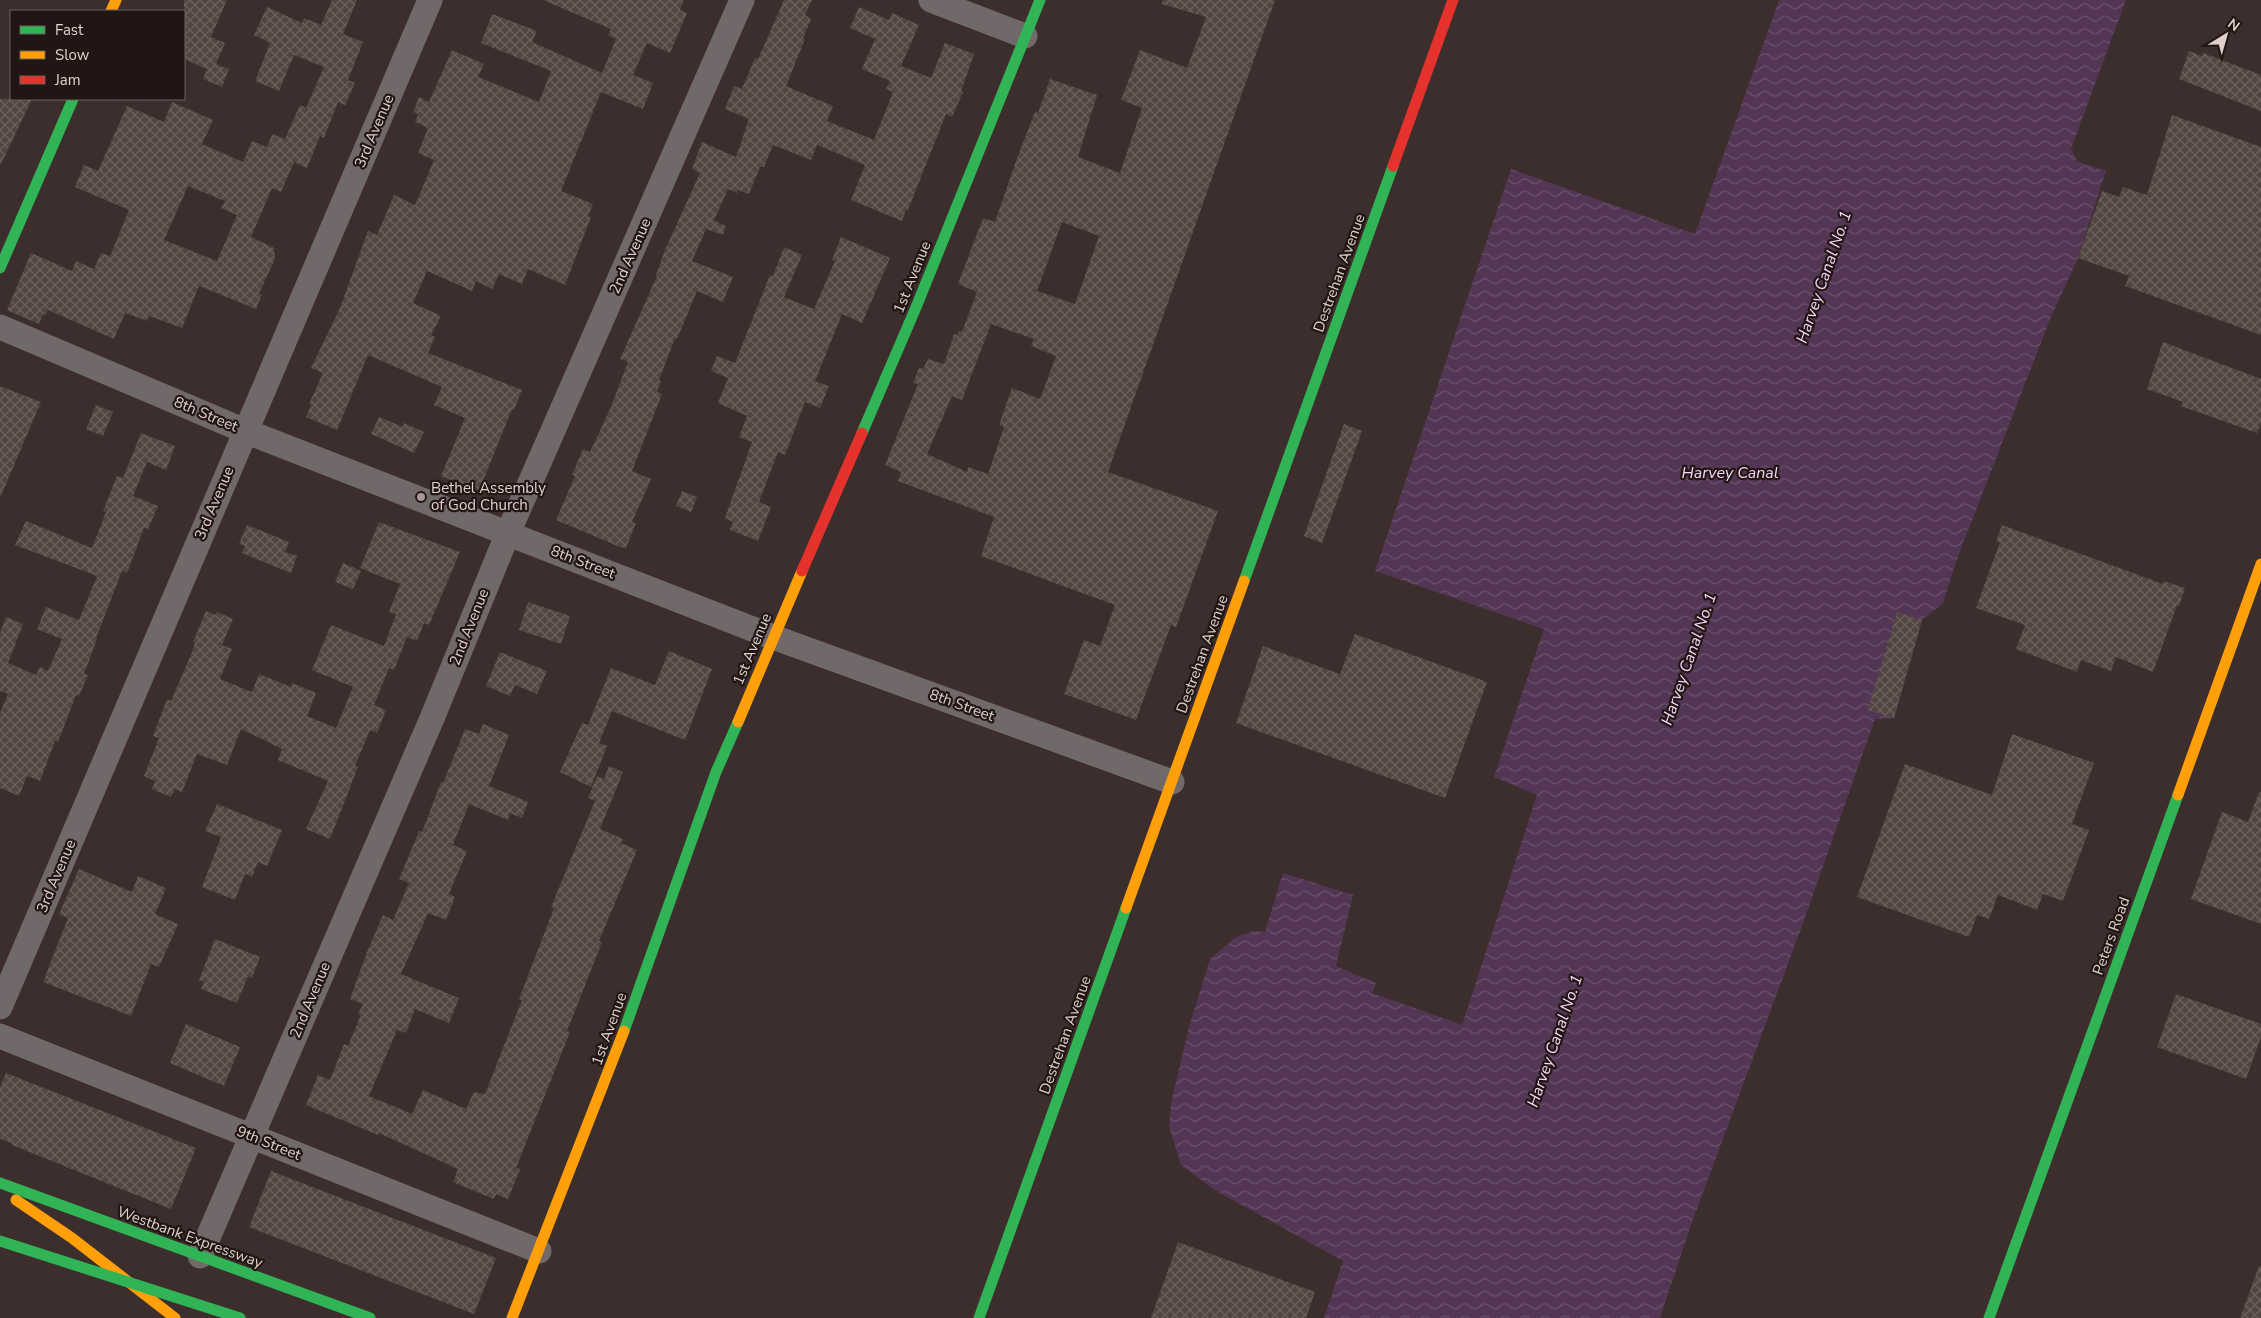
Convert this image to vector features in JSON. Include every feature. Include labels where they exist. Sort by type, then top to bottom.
[{"type":"main road","name":"1st Avenue","points":[[512,1318],[612,1067],[716,772],[917,305],[1040,0]]},
{"type":"main road","name":"Destrehan Avenue","points":[[979,1318],[1453,0]]},
{"type":"main road","points":[[0,268],[74,100]]},
{"type":"main road","name":"Peters Road","points":[[1989,1318],[2261,564]]},
{"type":"main road","name":"Westbank Expressway","points":[[0,1183],[370,1318]]},
{"type":"main road","points":[[0,1189],[72,1238],[175,1318]]},
{"type":"main road","points":[[0,1241],[240,1318]]},
{"type":"street","name":"3rd Avenue","points":[[0,1007],[430,0]]},
{"type":"street","name":"2nd Avenue","points":[[200,1256],[433,716],[508,533],[742,0]]},
{"type":"street","points":[[931,0],[1025,36]]},
{"type":"street","name":"8th Street","points":[[0,327],[245,431],[773,637],[1172,782]]},
{"type":"street","name":"9th Street","points":[[0,1036],[539,1251]]},
{"type":"water","name":"Harvey Canal","points":[[1779,0],[2126,0],[2071,149],[2077,161],[2106,171],[2078,258],[2051,317],[1957,559],[1943,603],[1922,620],[1894,718],[1875,719],[1802,926],[1691,1225],[1660,1318],[1324,1318],[1343,1261],[1213,1189],[1181,1165],[1169,1126],[1171,1103],[1189,1027],[1210,959],[1236,937],[1254,931],[1265,932],[1283,873],[1353,895],[1336,966],[1376,983],[1372,993],[1462,1025],[1537,795],[1494,777],[1544,629],[1375,571],[1511,169],[1695,234]]},
{"type":"building","points":[[184,0],[227,0],[211,37],[225,43],[216,64],[229,69],[222,87],[203,79],[207,69],[185,59]]},
{"type":"building","points":[[332,0],[357,0],[343,34],[363,42],[348,80],[355,83],[345,105],[338,102],[324,138],[320,136],[307,168],[294,162],[281,192],[272,188],[251,237],[274,248],[275,259],[259,293],[262,294],[256,309],[199,286],[182,328],[149,316],[147,321],[125,313],[114,339],[48,310],[45,315],[43,314],[39,324],[7,310],[31,253],[72,271],[76,261],[94,269],[101,253],[110,256],[129,210],[75,187],[84,165],[98,171],[127,106],[164,122],[172,102],[213,120],[202,144],[243,162],[252,141],[267,147],[272,134],[285,139],[300,105],[306,108],[324,67],[294,55],[279,91],[255,81],[270,43],[254,35],[267,7],[302,23],[304,18],[321,25]],"holes":[[[188,186],[225,201],[221,208],[237,215],[217,261],[164,240]]]},
{"type":"building","points":[[543,0],[684,0],[680,10],[687,13],[670,53],[647,43],[633,75],[653,83],[643,109],[601,92],[561,191],[593,204],[588,216],[591,217],[565,285],[528,269],[522,284],[499,274],[492,289],[476,281],[472,291],[427,271],[413,303],[441,316],[431,335],[435,337],[428,353],[522,390],[514,410],[512,409],[479,491],[441,476],[465,418],[434,405],[442,387],[368,355],[337,430],[306,417],[311,405],[309,404],[323,373],[311,368],[340,308],[368,231],[377,235],[394,195],[415,205],[434,160],[418,153],[428,128],[415,122],[418,114],[413,112],[419,97],[429,102],[452,50],[484,64],[478,77],[539,102],[551,71],[481,43],[492,14],[537,31],[532,42],[602,73],[616,39],[608,35],[611,29]]},
{"type":"building","points":[[784,0],[812,0],[805,15],[811,19],[803,38],[805,39],[786,86],[833,106],[827,121],[874,140],[893,92],[886,89],[890,81],[862,69],[875,39],[850,28],[859,7],[889,20],[892,13],[919,25],[901,66],[931,78],[945,43],[974,54],[961,91],[963,92],[952,117],[946,114],[902,221],[851,200],[865,165],[817,145],[811,160],[773,145],[764,167],[760,167],[749,194],[738,190],[737,193],[728,189],[714,220],[726,226],[723,235],[706,229],[692,261],[733,277],[723,302],[697,291],[677,339],[675,338],[659,380],[661,381],[657,392],[662,394],[632,471],[651,479],[632,522],[636,523],[626,548],[620,547],[556,520],[575,476],[572,475],[583,449],[590,452],[611,407],[628,362],[620,359],[657,276],[665,250],[700,173],[692,169],[702,142],[736,157],[749,119],[725,109],[734,86],[742,89],[755,58],[758,59]]},
{"type":"building","points":[[1163,0],[1275,0],[1108,472],[1218,511],[1176,627],[1171,625],[1136,720],[1064,694],[1084,640],[1100,646],[1115,605],[981,556],[994,517],[898,481],[901,472],[885,465],[918,384],[913,383],[919,368],[923,369],[928,359],[944,364],[954,334],[957,335],[959,331],[962,332],[977,292],[958,284],[983,218],[995,222],[1016,161],[1035,112],[1038,113],[1050,79],[1097,95],[1078,157],[1120,173],[1142,108],[1121,100],[1140,50],[1187,68],[1206,17],[1162,4]],"holes":[[[1062,222],[1099,236],[1075,304],[1037,291]],[[991,324],[1034,339],[1031,346],[1056,356],[1040,399],[1012,388],[999,425],[1004,427],[988,474],[968,467],[967,472],[927,454],[952,396],[962,400]]]},
{"type":"building","points":[[2189,51],[2202,56],[2203,53],[2261,75],[2261,111],[2179,79]]},
{"type":"building","points":[[0,99],[32,100],[0,166]]},
{"type":"building","points":[[2172,115],[2261,147],[2261,335],[2125,286],[2129,276],[2078,258],[2102,191],[2119,197],[2123,187],[2147,195]]},
{"type":"building","points":[[841,237],[890,258],[862,323],[842,314],[815,381],[829,386],[820,408],[805,402],[785,455],[778,452],[759,502],[771,507],[758,541],[730,530],[733,522],[725,518],[752,442],[739,437],[747,416],[718,403],[728,378],[711,371],[717,356],[735,363],[770,275],[773,276],[784,247],[802,255],[784,297],[814,309],[835,261],[832,260]]},
{"type":"building","points":[[2163,342],[2261,379],[2261,423],[2257,433],[2181,406],[2183,402],[2147,389]]},
{"type":"building","points":[[0,386],[41,402],[0,498]]},
{"type":"building","points":[[96,405],[113,412],[103,436],[86,429]]},
{"type":"building","points":[[379,417],[403,427],[404,423],[424,432],[414,453],[371,434]]},
{"type":"building","points":[[1344,424],[1362,431],[1322,543],[1304,536]]},
{"type":"building","points":[[141,433],[175,446],[166,470],[147,462],[133,496],[158,506],[148,529],[144,528],[127,573],[122,571],[84,674],[88,675],[79,696],[76,695],[58,742],[55,741],[40,781],[27,776],[19,796],[0,788],[0,713],[8,694],[0,691],[0,633],[6,617],[23,624],[8,663],[36,675],[40,667],[48,671],[62,639],[37,629],[46,607],[79,620],[97,576],[15,545],[26,521],[92,548],[106,512],[103,511],[117,476],[123,478]]},
{"type":"building","points":[[682,491],[697,497],[691,512],[676,506]]},
{"type":"building","points":[[379,522],[460,552],[429,625],[424,623],[417,641],[407,637],[394,670],[389,668],[374,705],[386,710],[377,733],[370,730],[355,766],[358,767],[330,839],[306,829],[328,781],[278,760],[282,749],[241,729],[227,765],[197,754],[182,792],[175,789],[171,797],[152,789],[155,781],[144,776],[159,738],[153,736],[167,699],[171,701],[192,652],[195,643],[193,642],[206,611],[216,615],[217,612],[233,619],[222,645],[232,649],[220,679],[252,692],[259,674],[291,687],[292,683],[316,693],[307,716],[336,728],[353,687],[312,670],[331,625],[384,646],[396,614],[389,612],[400,584],[360,568]]},
{"type":"building","points":[[247,525],[289,542],[285,552],[297,556],[291,573],[242,553],[245,546],[239,544]]},
{"type":"building","points":[[2002,525],[2163,584],[2164,581],[2185,588],[2153,672],[2116,657],[2111,671],[2081,660],[2077,672],[2016,649],[2025,625],[1976,608],[2000,542],[1996,541]]},
{"type":"building","points":[[343,563],[361,571],[353,589],[335,582]]},
{"type":"building","points":[[528,602],[570,616],[561,644],[519,630]]},
{"type":"building","points":[[1897,612],[1922,620],[1894,718],[1868,710]]},
{"type":"building","points":[[1355,634],[1487,682],[1445,798],[1236,723],[1263,646],[1340,674]]},
{"type":"building","points":[[669,651],[712,669],[685,740],[612,711],[599,743],[607,746],[591,787],[560,772],[582,723],[588,725],[611,668],[655,685]]},
{"type":"building","points":[[500,652],[547,671],[537,694],[515,685],[510,696],[486,686]]},
{"type":"building","points":[[483,724],[509,735],[489,786],[528,802],[522,818],[510,813],[508,820],[469,804],[453,845],[467,851],[449,894],[455,897],[446,920],[428,913],[401,974],[459,998],[449,1023],[415,1009],[406,1033],[397,1030],[369,1096],[412,1114],[423,1090],[466,1109],[474,1092],[485,1094],[522,1000],[519,999],[554,908],[551,907],[595,801],[588,798],[597,776],[604,779],[609,766],[623,772],[600,829],[623,839],[621,843],[637,850],[599,941],[602,942],[567,1031],[570,1032],[516,1168],[520,1169],[508,1199],[496,1194],[494,1199],[453,1182],[458,1169],[379,1133],[378,1135],[306,1105],[318,1075],[330,1080],[344,1044],[348,1046],[361,1015],[358,1014],[363,1004],[350,999],[367,952],[383,915],[393,920],[409,883],[399,879],[419,831],[422,832],[441,782],[443,783],[465,729],[479,734]]},
{"type":"building","points":[[2012,734],[2094,763],[2072,824],[2089,830],[2063,901],[2043,894],[2037,910],[1998,895],[1989,919],[1977,915],[1969,937],[1857,897],[1905,764],[1992,795]]},
{"type":"building","points":[[2259,792],[2261,792],[2261,924],[2191,899],[2222,812],[2248,822]]},
{"type":"building","points":[[217,804],[282,830],[267,866],[258,862],[252,877],[245,874],[235,900],[202,887],[221,837],[205,831]]},
{"type":"building","points":[[79,869],[132,892],[138,876],[166,888],[155,914],[178,924],[159,967],[151,964],[131,1016],[43,982],[68,918],[59,914]]},
{"type":"building","points":[[215,939],[260,957],[252,978],[248,976],[237,1003],[201,989],[204,982],[199,980]]},
{"type":"building","points":[[2176,994],[2261,1024],[2261,1037],[2246,1079],[2157,1047]]},
{"type":"building","points":[[186,1024],[240,1047],[224,1086],[170,1063]]},
{"type":"building","points":[[6,1073],[196,1148],[171,1209],[0,1139],[0,1087]]},
{"type":"building","points":[[271,1171],[496,1258],[474,1314],[249,1227]]},
{"type":"building","points":[[1178,1242],[1315,1292],[1306,1318],[1151,1318]]},
{"type":"building","points":[[2259,1266],[2261,1266],[2261,1318],[2240,1318]]},
{"type":"traffic: fast","points":[[862,433],[917,305],[1040,0]]},
{"type":"traffic: fast","points":[[0,268],[73,100]]},
{"type":"traffic: fast","points":[[1244,581],[1393,166]]},
{"type":"traffic: fast","points":[[624,1031],[716,772],[738,722]]},
{"type":"traffic: fast","points":[[1989,1318],[2178,795]]},
{"type":"traffic: fast","points":[[979,1318],[1126,908]]},
{"type":"traffic: fast","points":[[0,1183],[370,1318]]},
{"type":"traffic: fast","points":[[0,1241],[240,1318]]},
{"type":"traffic: slow","points":[[111,10],[116,0]]},
{"type":"traffic: slow","points":[[2178,795],[2261,564]]},
{"type":"traffic: slow","points":[[738,722],[802,571]]},
{"type":"traffic: slow","points":[[1126,908],[1244,581]]},
{"type":"traffic: slow","points":[[512,1318],[624,1031]]},
{"type":"traffic: slow","points":[[16,1200],[72,1238],[175,1318]]},
{"type":"traffic: jam","points":[[1393,166],[1453,0]]},
{"type":"traffic: jam","points":[[802,571],[862,433]]},
{"type":"place","name":"Bethel Assembly of God Church","points":[[421,497]]},
{"type":"water label","name":"Harvey Canal No. 1","points":[[1824,277]]},
{"type":"water label","name":"Harvey Canal No. 1","points":[[1689,659]]},
{"type":"water label","name":"Harvey Canal No. 1","points":[[1555,1041]]}]
